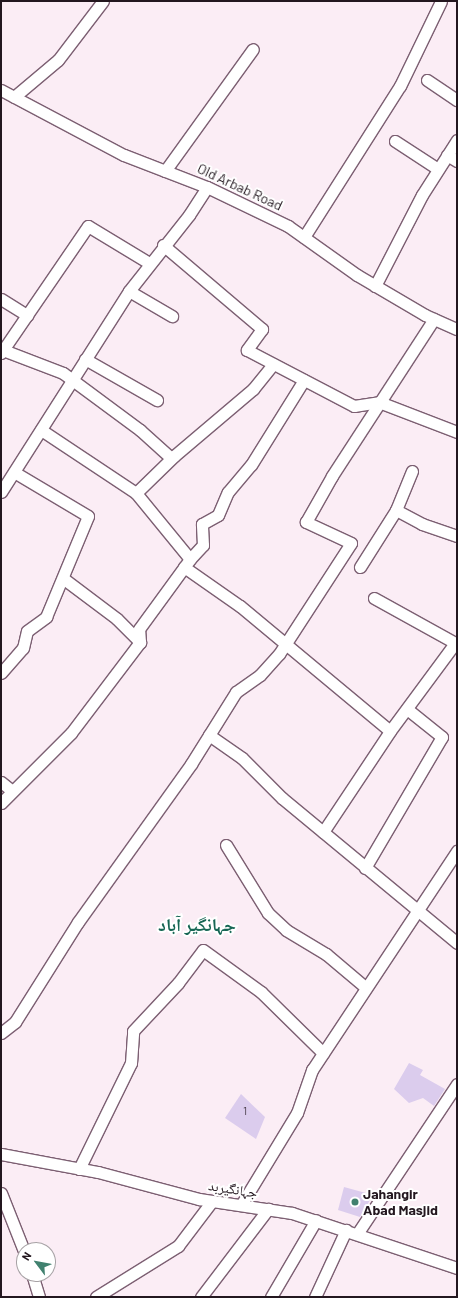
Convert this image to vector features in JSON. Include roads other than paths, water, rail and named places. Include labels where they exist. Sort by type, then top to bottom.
[{"type":"street","points":[[14,97],[58,60],[103,1]]},
{"type":"street","points":[[304,237],[400,86],[440,1]]},
{"type":"street","points":[[165,171],[253,50]]},
{"type":"street","points":[[427,80],[457,100]]},
{"type":"street","name":"Old Arbab Road","points":[[1,90],[124,155],[207,187],[288,226],[375,286],[434,320],[457,329]]},
{"type":"street","points":[[375,286],[438,169],[457,140]]},
{"type":"street","points":[[395,141],[438,169]]},
{"type":"street","points":[[447,155],[457,161]]},
{"type":"street","points":[[1,492],[73,382],[85,359],[129,291],[163,245],[189,215],[207,187]]},
{"type":"street","points":[[149,263],[88,226],[2,351],[63,373],[73,382],[140,430],[172,458]]},
{"type":"street","points":[[163,245],[262,329],[246,350],[354,406],[379,402],[457,432]]},
{"type":"street","points":[[129,291],[172,316]]},
{"type":"street","points":[[1,299],[26,315]]},
{"type":"street","points":[[1,1033],[15,1022],[78,922],[209,734],[236,692],[260,675],[284,645],[351,542],[306,522],[379,402],[434,320]]},
{"type":"street","points":[[85,359],[157,400]]},
{"type":"street","points":[[136,493],[172,458],[253,389],[273,364]]},
{"type":"street","points":[[1,803],[71,733],[140,642],[139,629],[187,563],[203,545],[202,524],[218,515],[228,492],[251,465],[304,380]]},
{"type":"street","points":[[41,430],[136,493],[187,563],[240,606],[284,645],[390,731]]},
{"type":"street","points":[[360,567],[396,510],[412,471]]},
{"type":"street","points":[[1,673],[23,648],[27,631],[46,617],[64,579],[88,516],[14,472]]},
{"type":"street","points":[[396,510],[422,524],[457,536]]},
{"type":"street","points":[[64,579],[117,619],[140,642]]},
{"type":"street","points":[[323,832],[390,731],[456,644],[374,598]]},
{"type":"street","points":[[365,868],[442,737],[407,709]]},
{"type":"street","points":[[209,734],[242,758],[282,798],[457,943]]},
{"type":"street","points":[[1,782],[12,791]]},
{"type":"street","points":[[226,845],[268,912],[286,930],[326,954],[365,987]]},
{"type":"street","points":[[241,1205],[297,1113],[312,1070],[322,1053],[416,910],[457,851]]},
{"type":"street","points":[[79,1169],[131,1063],[133,1031],[178,982],[203,950],[261,992],[322,1053]]},
{"type":"street","points":[[315,1297],[351,1232],[457,1084]]},
{"type":"street","name":"جہانگیربد","points":[[1,1154],[79,1169],[212,1201],[268,1209],[316,1220],[457,1268]]},
{"type":"street","points":[[1,1193],[20,1242]]},
{"type":"street","points":[[96,1297],[178,1246],[212,1201]]},
{"type":"street","points":[[201,1297],[268,1209]]},
{"type":"street","points":[[271,1297],[316,1220]]},
{"type":"street","points":[[34,1282],[39,1297]]},
{"type":"place","name":"Jahangir Abad Masjid","points":[[355,1202]]},
{"type":"district","name":"جہانگیر آباد","points":[[197,924]]}]
